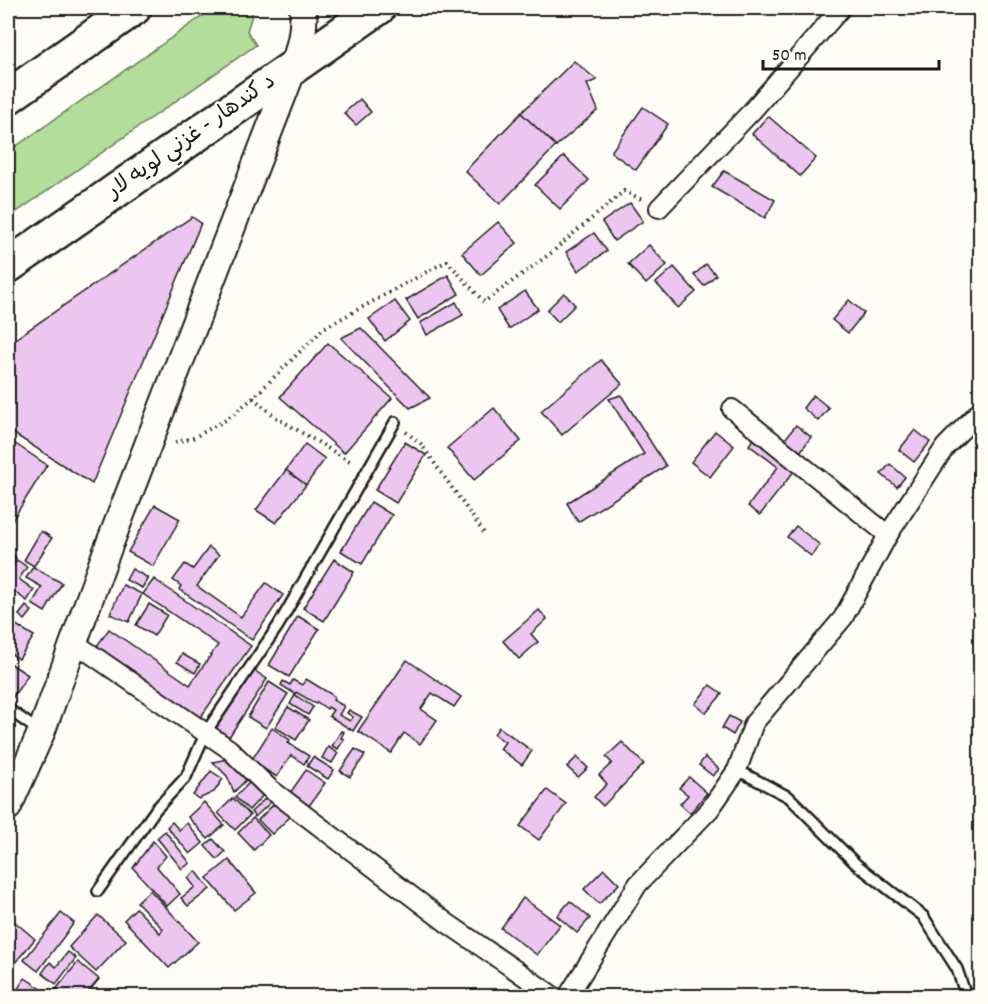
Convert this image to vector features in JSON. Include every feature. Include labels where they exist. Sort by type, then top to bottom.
[{"type":"highway","points":[[8,97],[134,8]]},
{"type":"highway","name":"د کندهار - غزني لويه لار","points":[[8,266],[378,8]]},
{"type":"street","points":[[8,807],[41,733],[105,556],[294,66],[302,41],[303,8]]},
{"type":"street","points":[[658,208],[752,111],[841,8]]},
{"type":"street","points":[[732,409],[888,535]]},
{"type":"street","points":[[568,996],[638,884],[710,809],[737,770],[754,723],[843,618],[888,535],[945,447],[981,411]]},
{"type":"street","points":[[75,643],[206,732],[229,749],[269,789],[447,923],[554,996]]},
{"type":"lane","points":[[98,891],[156,809],[186,777],[206,732],[278,626],[395,422]]},
{"type":"lane","points":[[8,709],[41,733]]},
{"type":"lane","points":[[737,770],[789,797],[856,864],[922,916],[957,969],[966,996]]},
{"type":"path","points":[[148,446],[191,439],[226,420],[254,398],[324,328],[447,261],[483,302],[551,253],[624,191],[658,208]]},
{"type":"path","points":[[254,398],[277,418],[367,471]]},
{"type":"path","points":[[395,422],[421,444],[484,533]]},
{"type":"green space","points":[[214,8],[253,8],[247,31],[256,45],[8,218],[8,152]]},
{"type":"building","points":[[574,61],[597,80],[587,84],[598,110],[556,146],[521,113]]},
{"type":"building","points":[[360,99],[371,112],[356,125],[344,113]]},
{"type":"building","points":[[643,107],[668,124],[636,170],[611,152]]},
{"type":"building","points":[[521,113],[556,146],[500,204],[465,171]]},
{"type":"building","points":[[768,116],[816,158],[800,176],[752,134]]},
{"type":"building","points":[[564,156],[589,180],[560,209],[535,185]]},
{"type":"building","points":[[724,171],[775,200],[765,218],[712,187]]},
{"type":"building","points":[[630,203],[643,221],[614,241],[602,222]]},
{"type":"building","points":[[192,217],[201,223],[92,484],[8,430],[8,344]]},
{"type":"building","points":[[498,222],[517,243],[481,275],[462,253]]},
{"type":"building","points":[[594,233],[607,251],[578,271],[566,252]]},
{"type":"building","points":[[649,245],[667,265],[646,284],[628,264]]},
{"type":"building","points":[[706,264],[716,275],[704,286],[694,275]]},
{"type":"building","points":[[674,267],[696,292],[678,308],[656,283]]},
{"type":"building","points":[[448,275],[459,294],[418,319],[406,300]]},
{"type":"building","points":[[525,291],[538,309],[509,329],[497,310]]},
{"type":"building","points":[[564,293],[575,305],[558,322],[547,310]]},
{"type":"building","points":[[849,300],[864,313],[848,333],[832,320]]},
{"type":"building","points":[[395,301],[410,321],[385,341],[369,319]]},
{"type":"building","points":[[456,302],[463,315],[427,335],[420,323]]},
{"type":"building","points":[[361,328],[430,398],[410,408],[341,338]]},
{"type":"building","points":[[328,343],[392,398],[344,453],[280,397]]},
{"type":"building","points":[[601,360],[622,384],[562,435],[541,411]]},
{"type":"building","points":[[621,395],[666,466],[578,522],[567,503],[644,454],[609,399]]},
{"type":"building","points":[[813,395],[829,408],[818,421],[803,408]]},
{"type":"building","points":[[494,408],[521,441],[474,480],[447,448]]},
{"type":"building","points":[[796,425],[811,437],[798,455],[782,443]]},
{"type":"building","points":[[915,430],[930,442],[914,462],[899,450]]},
{"type":"building","points":[[715,431],[734,446],[710,477],[691,462]]},
{"type":"building","points":[[754,438],[795,470],[760,515],[748,506],[778,467],[749,445]]},
{"type":"building","points":[[8,439],[47,465],[8,527]]},
{"type":"building","points":[[405,442],[426,455],[396,503],[375,490]]},
{"type":"building","points":[[305,444],[325,459],[306,485],[286,470]]},
{"type":"building","points":[[890,464],[905,477],[897,487],[881,474]]},
{"type":"building","points":[[286,470],[306,485],[276,523],[256,510]]},
{"type":"building","points":[[371,502],[392,515],[362,564],[341,551]]},
{"type":"building","points":[[155,505],[180,519],[153,566],[128,552]]},
{"type":"building","points":[[796,526],[820,545],[811,556],[787,537]]},
{"type":"building","points":[[41,531],[52,538],[34,566],[24,560]]},
{"type":"building","points":[[209,547],[219,555],[197,586],[241,617],[266,583],[283,595],[252,640],[179,589],[181,586],[173,580],[185,564],[193,569]]},
{"type":"building","points":[[8,549],[16,558],[8,566]]},
{"type":"building","points":[[334,559],[354,572],[324,621],[303,608]]},
{"type":"building","points":[[17,560],[27,567],[19,579],[34,590],[27,601],[8,587],[8,573]]},
{"type":"building","points":[[33,567],[62,583],[45,612],[32,604],[42,587],[26,578]]},
{"type":"building","points":[[132,569],[148,578],[142,588],[126,580]]},
{"type":"building","points":[[154,579],[251,646],[200,718],[97,646],[109,629],[190,685],[218,645],[143,594]]},
{"type":"building","points":[[123,585],[142,594],[129,622],[110,614]]},
{"type":"building","points":[[149,604],[167,615],[154,636],[136,625]]},
{"type":"building","points":[[26,606],[32,611],[25,620],[19,615]]},
{"type":"building","points":[[539,610],[547,619],[531,634],[538,642],[519,659],[503,641]]},
{"type":"building","points":[[298,616],[319,629],[289,677],[269,665]]},
{"type":"building","points":[[8,620],[34,636],[19,659],[8,652]]},
{"type":"building","points":[[182,654],[200,664],[195,673],[177,662]]},
{"type":"building","points":[[407,660],[461,697],[454,707],[432,693],[421,709],[437,720],[420,744],[404,733],[391,753],[358,731]]},
{"type":"building","points":[[8,662],[28,675],[13,697],[8,693]]},
{"type":"building","points":[[252,669],[267,679],[227,740],[212,731]]},
{"type":"building","points":[[306,679],[334,696],[333,700],[344,706],[339,715],[350,721],[353,717],[347,713],[349,710],[362,717],[353,731],[329,716],[333,710],[317,702],[316,704],[296,692],[295,694],[281,685],[283,681],[290,685],[293,680],[302,685]]},
{"type":"building","points":[[269,682],[288,694],[266,728],[248,717]]},
{"type":"building","points":[[710,685],[722,694],[706,713],[695,704]]},
{"type":"building","points":[[295,695],[313,707],[308,715],[290,704]]},
{"type":"building","points":[[288,707],[309,720],[296,740],[275,727]]},
{"type":"building","points":[[729,716],[740,722],[733,735],[722,728]]},
{"type":"building","points":[[499,727],[532,751],[522,765],[500,749],[505,742],[494,734]]},
{"type":"building","points":[[272,728],[290,740],[288,743],[309,756],[304,764],[291,755],[277,777],[251,761]]},
{"type":"building","points":[[341,731],[344,732],[341,738],[344,739],[338,749],[332,746]]},
{"type":"building","points":[[622,742],[644,764],[603,806],[594,797],[607,784],[599,775],[612,763],[606,757]]},
{"type":"building","points":[[328,747],[338,753],[332,763],[322,758]]},
{"type":"building","points":[[355,749],[365,755],[350,777],[340,771]]},
{"type":"building","points":[[313,757],[334,770],[328,779],[307,766]]},
{"type":"building","points":[[577,757],[588,768],[578,777],[567,767]]},
{"type":"building","points":[[705,757],[719,769],[713,776],[699,765]]},
{"type":"building","points":[[227,759],[248,778],[234,792],[227,776],[213,762]]},
{"type":"building","points":[[306,770],[325,783],[309,806],[290,793]]},
{"type":"building","points":[[211,771],[223,779],[214,792],[199,799],[193,795]]},
{"type":"building","points":[[689,777],[707,793],[690,813],[680,804],[688,795],[679,788]]},
{"type":"building","points":[[252,780],[265,793],[249,810],[235,797]]},
{"type":"building","points":[[547,790],[566,804],[539,840],[520,826]]},
{"type":"building","points":[[268,796],[272,801],[255,817],[251,812]]},
{"type":"building","points":[[233,798],[250,815],[235,830],[218,813]]},
{"type":"building","points":[[204,802],[224,825],[208,839],[188,817]]},
{"type":"building","points":[[276,802],[290,817],[272,834],[258,820]]},
{"type":"building","points":[[253,818],[269,835],[254,850],[238,833]]},
{"type":"building","points":[[172,822],[179,830],[187,823],[203,843],[190,854],[167,827]]},
{"type":"building","points":[[165,831],[190,863],[182,869],[157,838]]},
{"type":"building","points":[[213,839],[225,852],[217,859],[205,846]]},
{"type":"building","points":[[153,841],[166,856],[157,867],[180,894],[167,906],[133,868]]},
{"type":"building","points":[[229,860],[256,893],[234,910],[207,878]]},
{"type":"building","points":[[604,869],[619,884],[599,904],[584,889]]},
{"type":"building","points":[[196,871],[210,889],[188,906],[181,898],[195,887],[188,878]]},
{"type":"building","points":[[150,890],[198,942],[169,968],[124,920],[136,908],[160,933],[163,929],[137,902]]},
{"type":"building","points":[[523,898],[560,925],[537,955],[501,928]]},
{"type":"building","points":[[570,901],[590,918],[577,933],[557,916]]},
{"type":"building","points":[[61,913],[74,923],[38,971],[24,960]]},
{"type":"building","points":[[98,915],[126,940],[96,972],[69,947]]},
{"type":"building","points":[[8,916],[35,939],[8,971]]},
{"type":"building","points":[[68,952],[76,958],[56,984],[42,973],[50,962],[56,967]]},
{"type":"building","points":[[78,962],[99,979],[85,996],[65,994],[59,996],[54,992]]},
{"type":"building","points":[[25,978],[40,988],[34,996],[13,996]]}]
